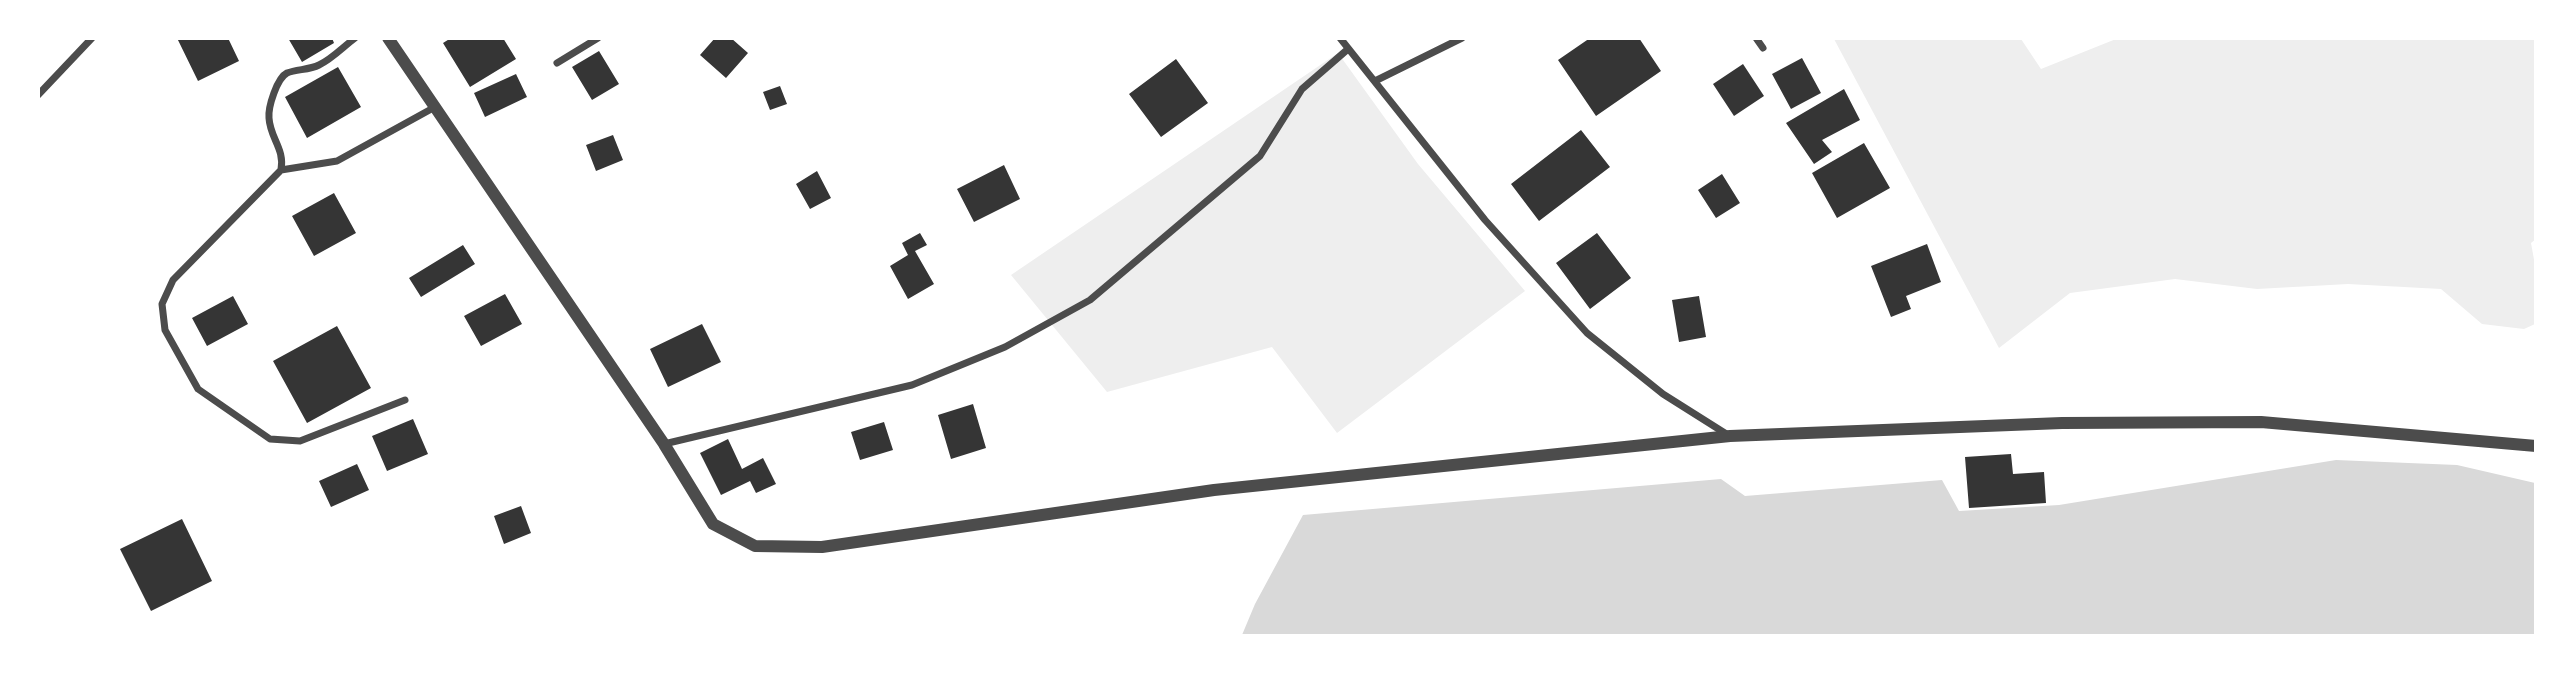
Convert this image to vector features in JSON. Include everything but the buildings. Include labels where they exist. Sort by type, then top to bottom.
[{"type":"street","points":[[38,95],[92,38]]},
{"type":"street","points":[[355,38],[321,64],[300,72],[288,72],[280,79],[269,114],[271,128],[284,156],[281,170],[173,279],[162,304],[165,330],[198,389],[270,439],[300,441],[405,400]]},
{"type":"street","points":[[388,38],[664,444],[713,524],[755,546],[822,547],[1214,490],[1730,436],[2062,423],[2260,422],[2536,446]]},
{"type":"street","points":[[557,63],[598,38]]},
{"type":"street","points":[[1340,38],[1485,220],[1587,333],[1663,394],[1730,436]]},
{"type":"street","points":[[1375,81],[1462,38]]},
{"type":"street","points":[[1756,38],[1763,48]]},
{"type":"street","points":[[664,444],[912,385],[1005,347],[1090,300],[1260,156],[1302,89],[1348,49]]},
{"type":"street","points":[[281,170],[337,161],[435,107]]},
{"type":"shaded area","points":[[1834,39],[2021,39],[2041,69],[2116,39],[2535,39],[2536,239],[2531,243],[2535,265],[2535,324],[2524,329],[2482,324],[2441,289],[2348,284],[2257,289],[2175,279],[2070,293],[1999,348]]},
{"type":"shaded area","points":[[1338,53],[1418,164],[1525,291],[1337,433],[1272,347],[1107,392],[1011,275]]},
{"type":"shaded area","points":[[2336,460],[2457,465],[2535,483],[2535,635],[1242,635],[1255,604],[1303,515],[1721,479],[1745,496],[1942,480],[1959,511],[2059,505]]}]
